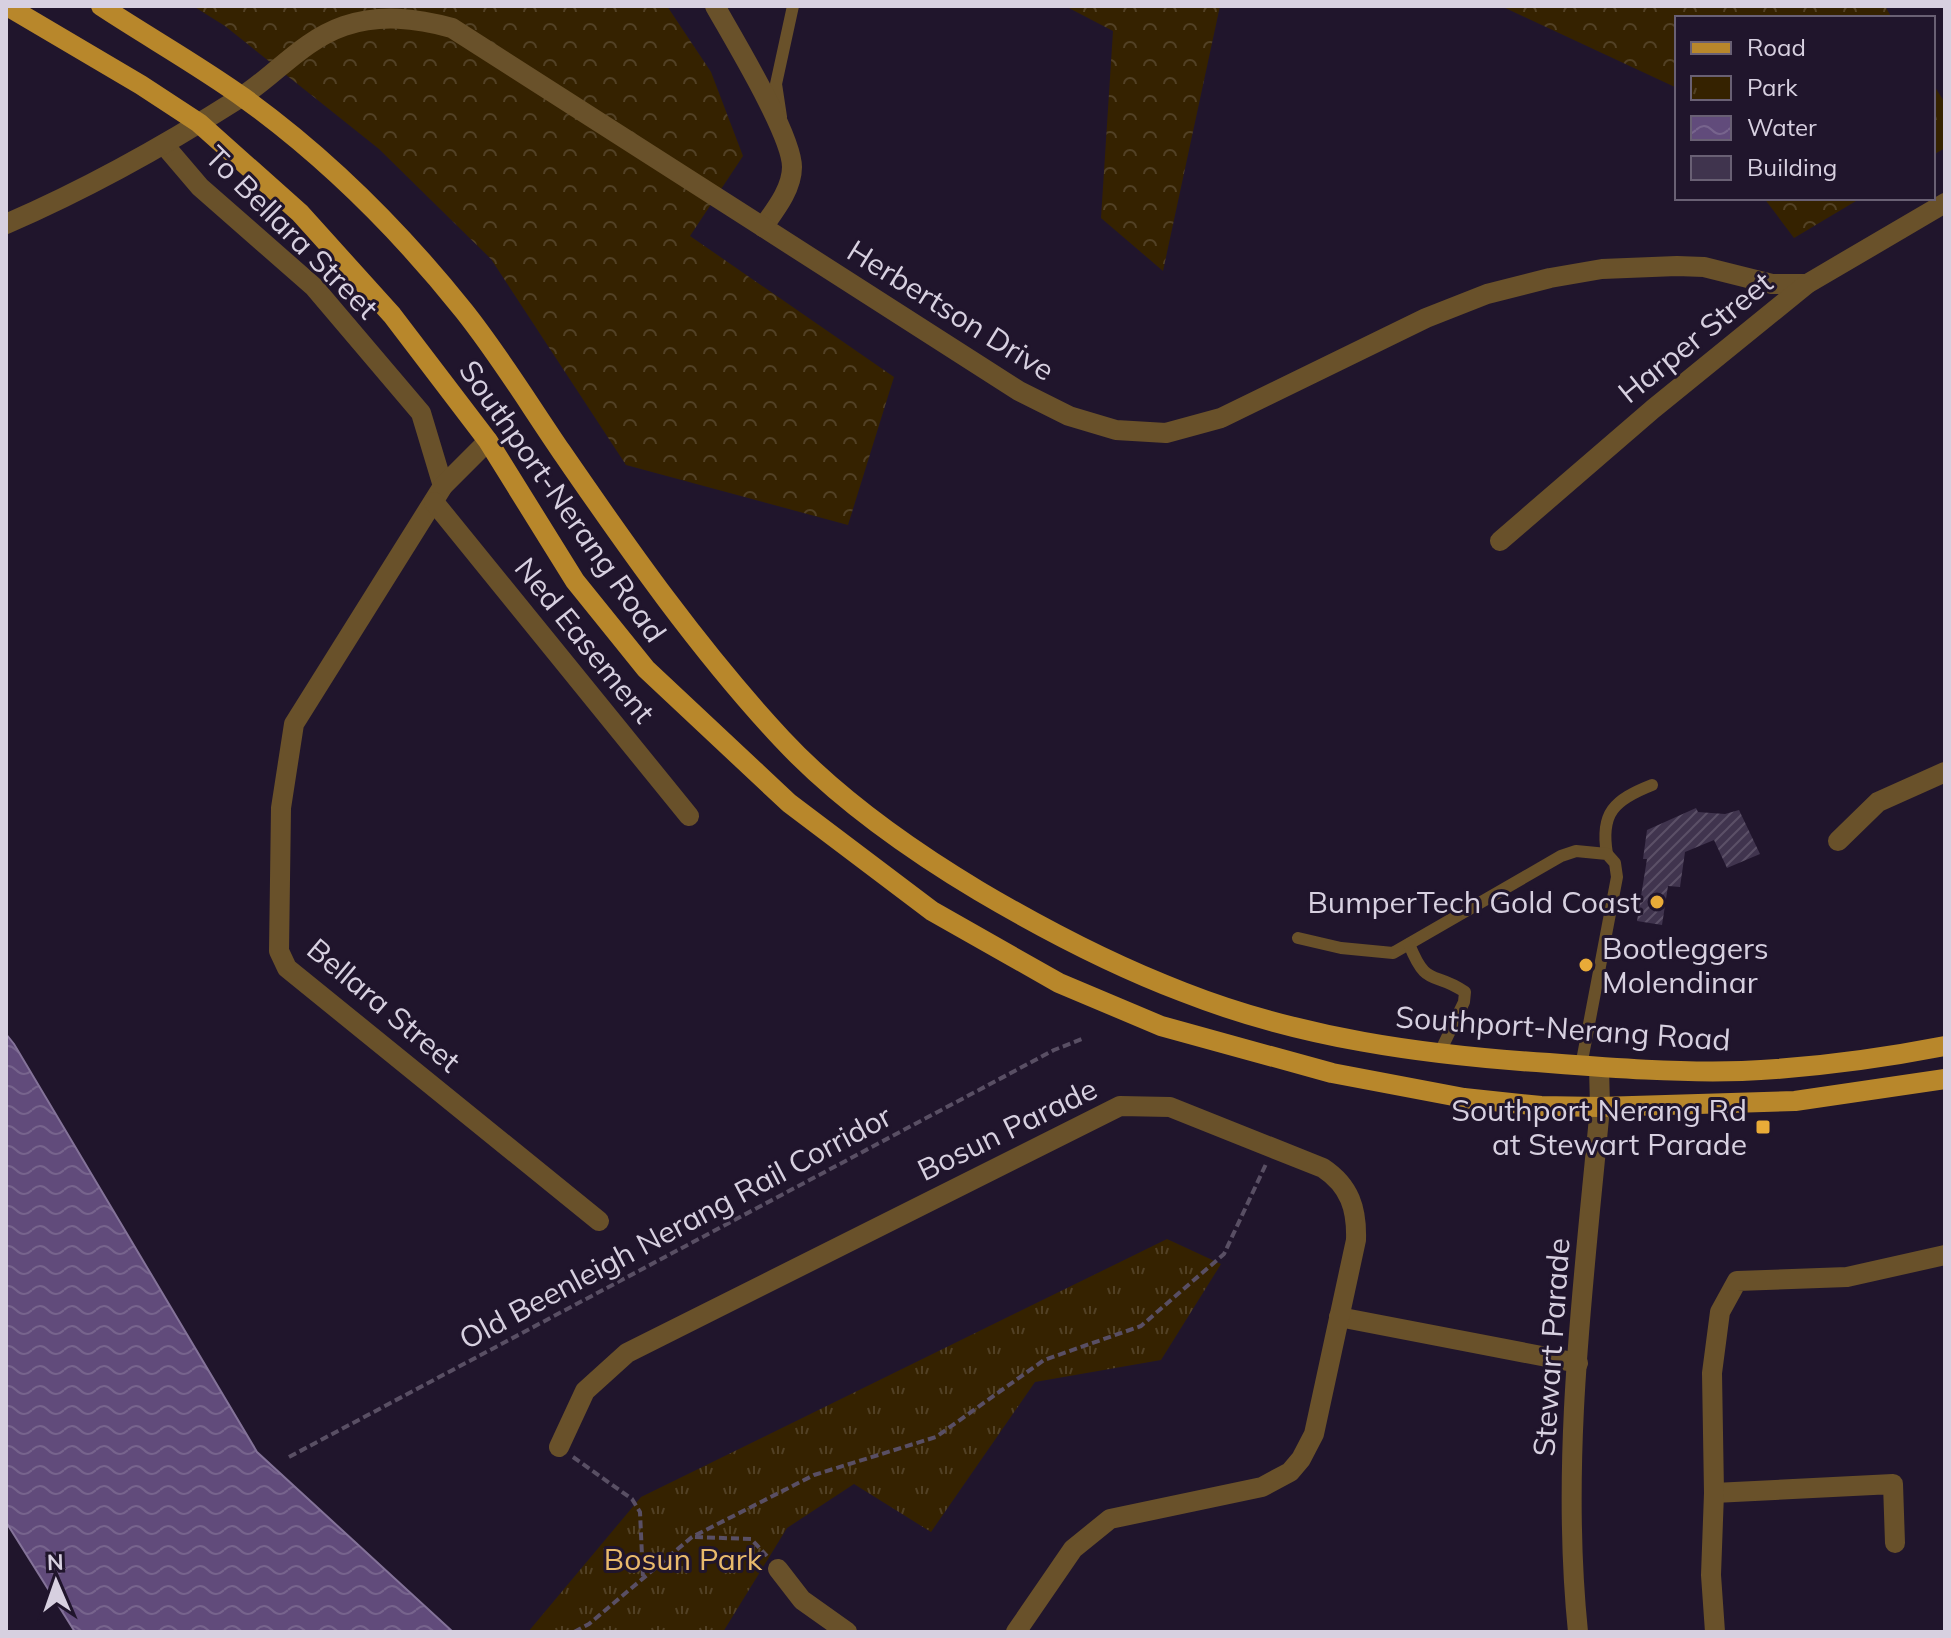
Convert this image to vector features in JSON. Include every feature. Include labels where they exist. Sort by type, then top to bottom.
[{"type":"main road","name":"Southport-Nerang Road","points":[[7,6],[199,123],[300,213],[392,315],[488,441],[575,581],[646,669],[789,803],[932,911],[1059,983],[1161,1026],[1332,1073],[1464,1098],[1541,1106],[1600,1107],[1795,1101],[1945,1079]]},
{"type":"main road","name":"Southport-Nerang Road","points":[[101,6],[242,97],[322,160],[405,242],[467,315],[668,601],[785,742],[816,773],[927,860],[1038,926],[1110,962],[1186,994],[1314,1033],[1439,1054],[1590,1066],[1739,1071],[1832,1064],[1945,1046]]},
{"type":"street","points":[[715,6],[777,123],[791,156],[793,169],[789,183],[763,227]]},
{"type":"street","name":"Herbertson Drive","points":[[6,224],[165,146],[242,97],[310,42],[368,19],[424,21],[452,28],[1019,391],[1069,416],[1116,430],[1166,433],[1221,418],[1426,318],[1487,294],[1550,278],[1602,269],[1704,267],[1772,284],[1807,284]]},
{"type":"street","name":"To Bellara Street","points":[[165,146],[200,187],[314,287],[421,413],[439,494]]},
{"type":"street","name":"Harper Street","points":[[1500,541],[1653,409],[1807,284],[1945,203]]},
{"type":"street","name":"Bellara Street","points":[[488,441],[439,494],[294,724],[281,808],[279,951],[287,968],[599,1221]]},
{"type":"street","name":"Ned Easement","points":[[439,494],[689,816]]},
{"type":"street","points":[[1838,841],[1878,802],[1945,772]]},
{"type":"street","name":"Stewart Parade","points":[[1578,1632],[1572,1549],[1572,1424],[1600,1107],[1590,1066]]},
{"type":"street","name":"Bosun Parade","points":[[559,1447],[585,1391],[627,1353],[1120,1106],[1170,1107],[1274,1147],[1323,1168],[1338,1178],[1355,1210],[1356,1240],[1314,1434],[1301,1459],[1290,1472],[1262,1487],[1110,1519],[1073,1549],[1016,1632]]},
{"type":"street","points":[[1715,1632],[1711,1575],[1714,1493],[1712,1373],[1720,1312],[1737,1281],[1847,1277],[1945,1255]]},
{"type":"street","points":[[1339,1317],[1578,1363]]},
{"type":"street","points":[[1714,1493],[1893,1484],[1895,1543]]},
{"type":"street","points":[[778,1569],[802,1600],[847,1632]]},
{"type":"lane","points":[[777,123],[781,115],[776,84],[793,6]]},
{"type":"lane","points":[[1590,1066],[1617,877],[1615,863],[1607,854],[1603,833],[1611,808],[1630,794],[1652,785]]},
{"type":"lane","points":[[1298,938],[1341,948],[1393,953],[1561,856],[1576,851],[1607,854]]},
{"type":"lane","points":[[1409,944],[1417,963],[1430,978],[1465,992],[1464,1002],[1439,1054]]},
{"type":"path","name":"Old Beenleigh Nerang Rail Corridor","points":[[289,1457],[1054,1050],[1082,1039]]},
{"type":"path","points":[[574,1632],[589,1624],[692,1537],[814,1475],[936,1437],[1044,1360],[1141,1326],[1224,1254],[1274,1147]]},
{"type":"path","points":[[559,1447],[632,1499],[640,1512],[643,1578]]},
{"type":"path","points":[[692,1537],[751,1539],[778,1569]]},
{"type":"green space","points":[[193,6],[667,6],[711,72],[743,156],[690,236],[894,377],[848,525],[626,465],[491,259],[379,149],[225,26]]},
{"type":"green space","points":[[1065,6],[1220,6],[1163,271],[1101,218],[1113,31]]},
{"type":"green space","points":[[1501,6],[1885,6],[1891,16],[1675,16],[1675,87]]},
{"type":"green space","points":[[1935,87],[1945,103],[1945,148],[1935,154]]},
{"type":"green space","points":[[1766,200],[1858,200],[1794,238]]},
{"type":"green space","name":"Bosun Park","points":[[1167,1239],[1221,1264],[1161,1360],[1035,1382],[931,1532],[854,1484],[787,1528],[723,1632],[528,1632],[641,1497]]},
{"type":"water","points":[[6,1034],[257,1452],[453,1632],[75,1632],[6,1522]]},
{"type":"building","points":[[1696,808],[1698,812],[1725,814],[1739,810],[1760,854],[1727,868],[1714,840],[1685,852],[1680,887],[1668,886],[1662,925],[1637,921],[1647,859],[1643,859],[1647,830]]},
{"type":"place","name":"BumperTech Gold Coast","points":[[1657,902]]},
{"type":"place","name":"Bootleggers Molendinar","points":[[1586,965]]},
{"type":"place","name":"Southport Nerang Rd at Stewart Parade","points":[[1763,1127]]}]
